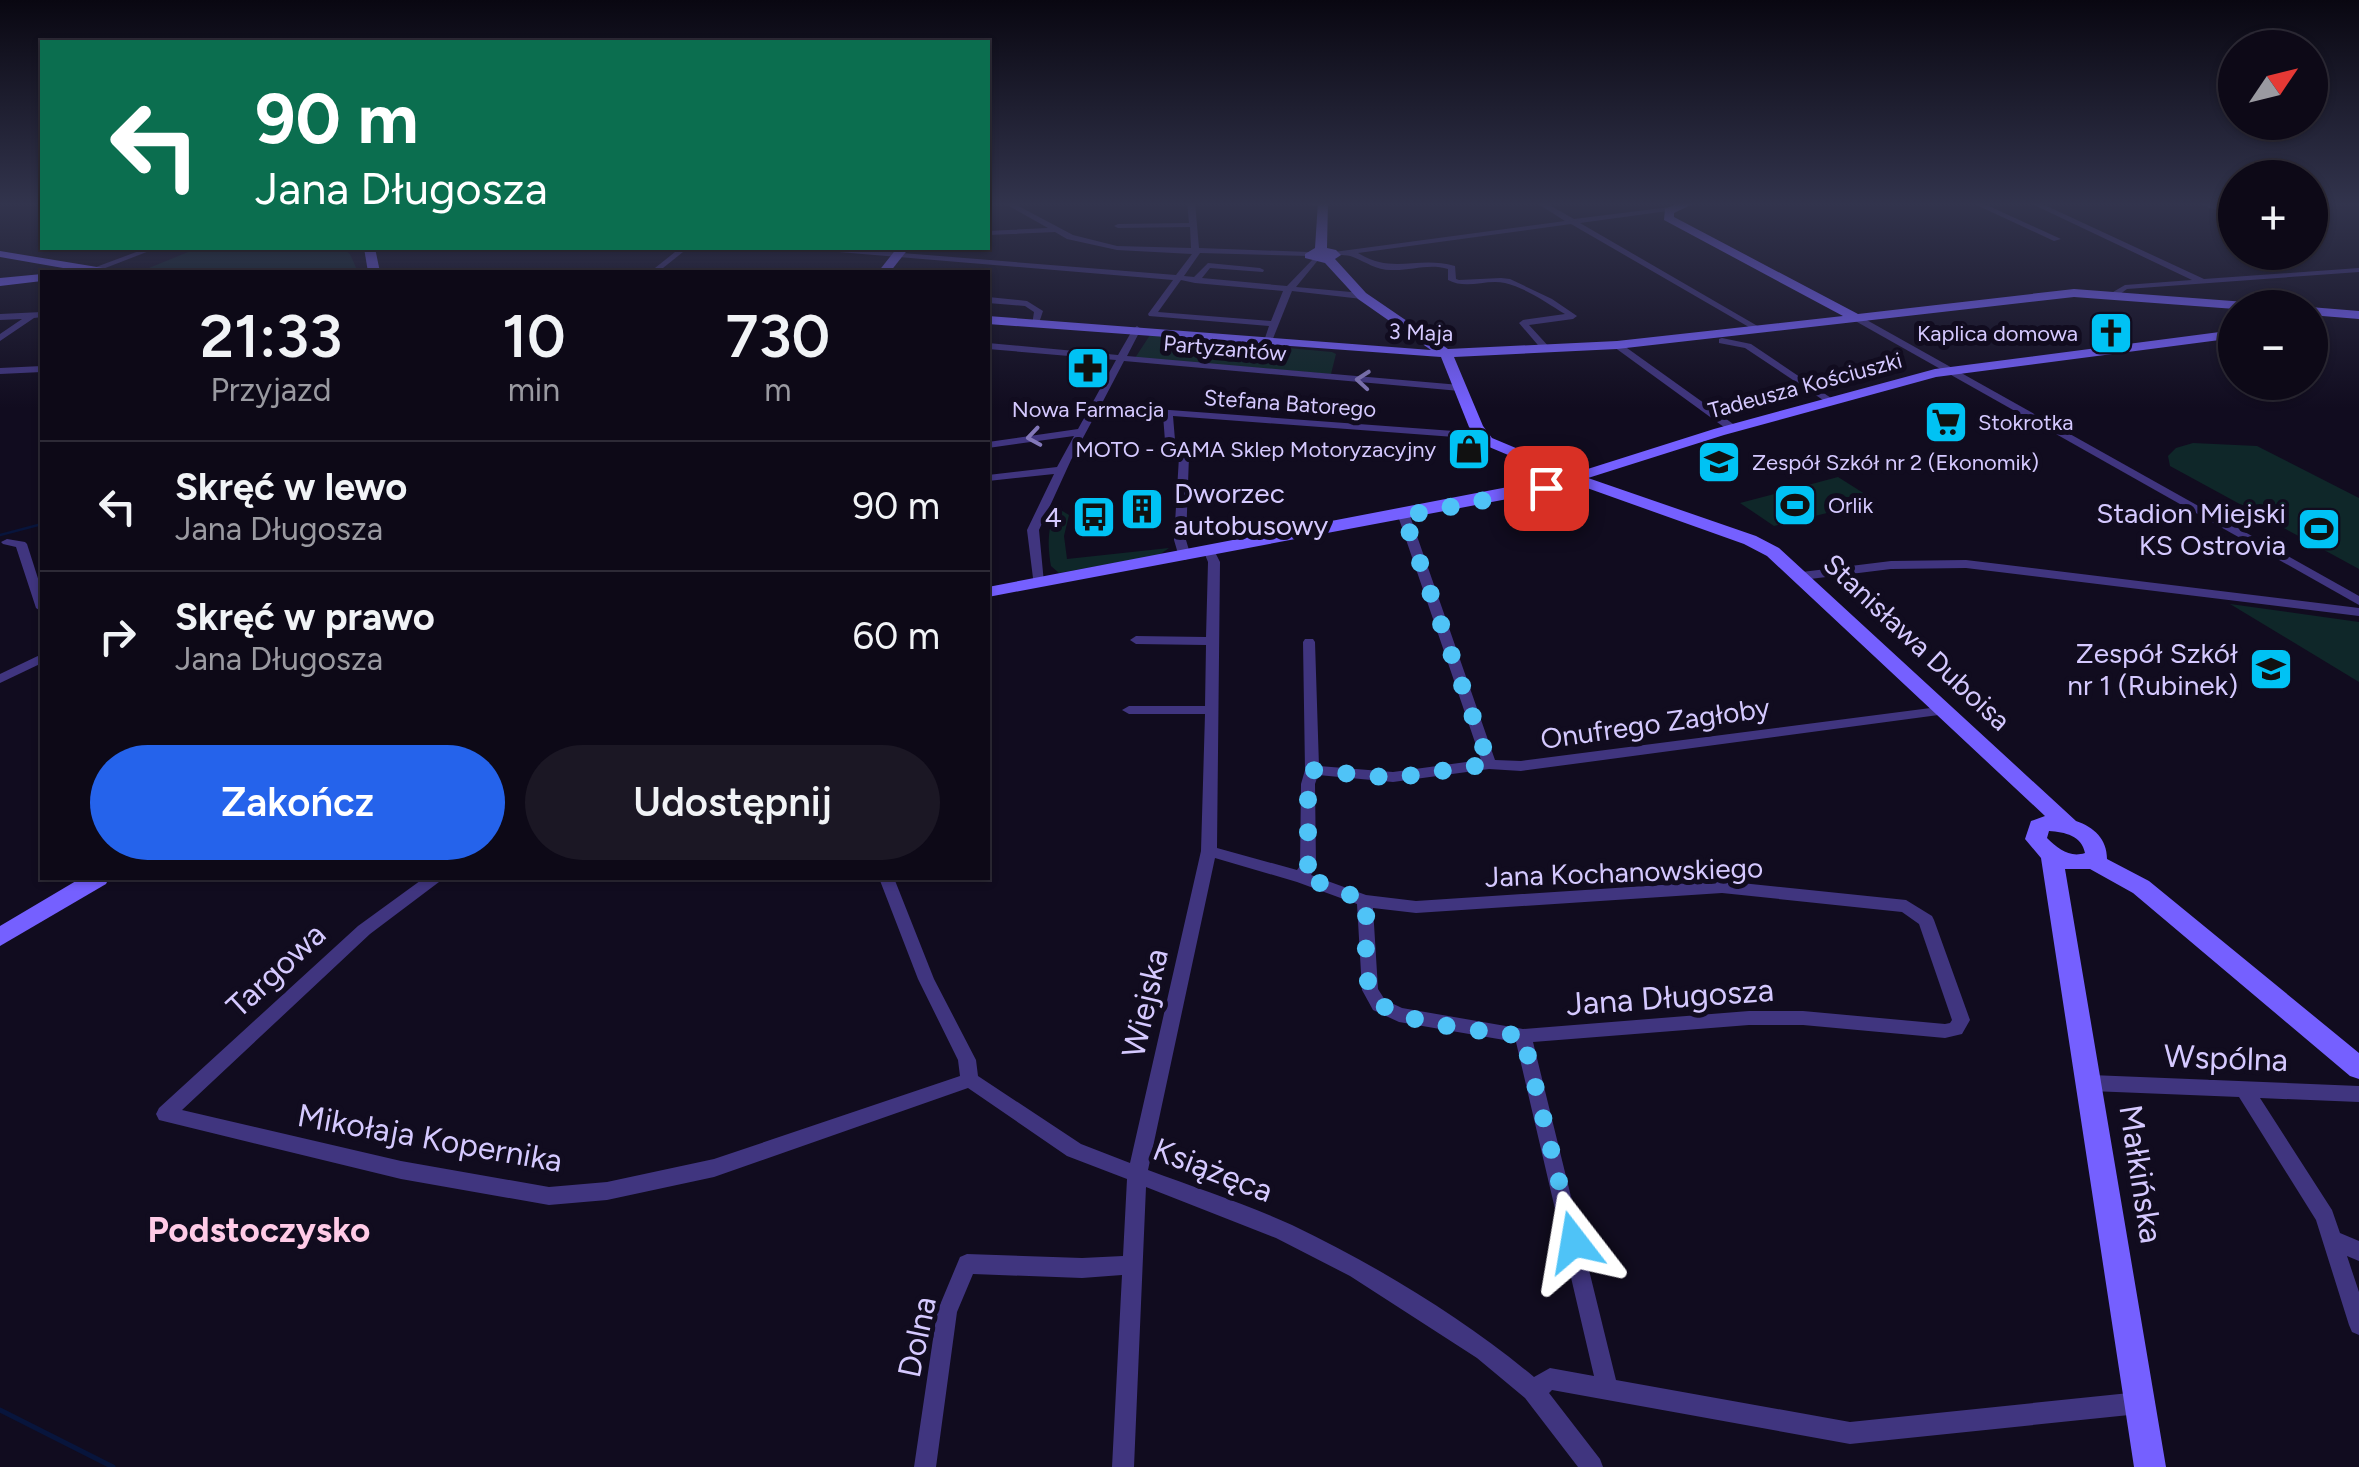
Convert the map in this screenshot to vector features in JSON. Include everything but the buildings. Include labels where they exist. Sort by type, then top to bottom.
[{"type":"street","points":[[1099,270],[1362,296]]},
{"type":"street","points":[[1186,270],[1152,314],[1274,324]]},
{"type":"street","points":[[1195,281],[1204,270]]},
{"type":"street","points":[[1268,341],[1288,290],[1306,270]]},
{"type":"street","points":[[1336,270],[1362,296],[1446,354],[1481,436]]},
{"type":"street","points":[[1452,270],[1452,280],[1459,283],[1512,281],[1574,318],[1523,318],[1546,349]]},
{"type":"street","points":[[1656,270],[1757,328]]},
{"type":"street","points":[[1774,270],[2359,600]]},
{"type":"street","points":[[2179,270],[2202,281]]},
{"type":"street","points":[[2116,294],[2124,287],[2352,270]]},
{"type":"street","points":[[0,282],[40,278]]},
{"type":"street","name":"3 Maja","points":[[990,320],[1446,354],[1617,345],[2048,295],[2116,294],[2218,303]]},
{"type":"street","points":[[990,300],[1046,305]]},
{"type":"street","points":[[1027,304],[1039,311],[1036,323]]},
{"type":"street","points":[[2328,312],[2358,313]]},
{"type":"street","points":[[0,316],[37,316]]},
{"type":"street","points":[[0,338],[37,316]]},
{"type":"street","points":[[1038,583],[1033,530],[1060,470],[1137,329]]},
{"type":"street","points":[[1398,352],[1415,336]]},
{"type":"street","points":[[1415,336],[1459,385]]},
{"type":"street","name":"Tadeusza Kościuszki","points":[[990,592],[1546,488],[1732,428],[1950,370],[2218,336]]},
{"type":"street","points":[[1722,341],[1748,346],[1829,400]]},
{"type":"street","points":[[1617,345],[1732,428]]},
{"type":"street","name":"Partyzantów","points":[[990,346],[1459,385]]},
{"type":"street","points":[[0,371],[40,369]]},
{"type":"street","name":"Stefana Batorego","points":[[1095,407],[1481,436]]},
{"type":"street","points":[[1168,413],[1170,441],[1184,456],[1180,540],[1184,557]]},
{"type":"street","points":[[990,445],[1080,432]]},
{"type":"street","name":"Stanisława Duboisa","points":[[1481,436],[1506,452],[1571,478],[1750,540],[1774,552],[2030,788],[2057,824],[2088,836],[2079,857]]},
{"type":"street","points":[[990,478],[1060,470]]},
{"type":"street","points":[[1404,516],[1489,764]]},
{"type":"street","points":[[8,542],[21,544],[40,602]]},
{"type":"street","name":"Wiejska","points":[[1123,1467],[1137,1176],[1210,851],[1214,562],[1210,552]]},
{"type":"street","points":[[1802,576],[1891,566],[1966,564],[2359,612]]},
{"type":"street","points":[[1136,640],[1212,641]]},
{"type":"street","points":[[1302,876],[1308,867],[1308,784],[1312,770],[1309,642]]},
{"type":"street","points":[[0,679],[40,659]]},
{"type":"street","points":[[1129,710],[1209,710]]},
{"type":"street","name":"Onufrego Zagłoby","points":[[1312,770],[1393,778],[1489,764],[1521,766],[1946,710]]},
{"type":"street","points":[[2057,824],[2034,832],[2036,839],[2141,887],[2359,1068]]},
{"type":"street","name":"Jana Kochanowskiego","points":[[1210,851],[1302,876],[1366,901],[1416,907],[1722,887],[1906,906],[1926,920],[1960,1009],[1961,1020],[1956,1028]]},
{"type":"street","name":"Małkińska","points":[[2079,857],[2061,892],[2150,1467]]},
{"type":"street","points":[[0,937],[95,880]]},
{"type":"street","name":"Targowa","points":[[165,1114],[364,930],[431,880]]},
{"type":"street","points":[[888,880],[926,979],[967,1060],[970,1080]]},
{"type":"street","name":"Jana Długosza","points":[[1366,901],[1370,990],[1379,1005],[1400,1016],[1523,1036],[1750,1018],[1802,1018],[1945,1031],[1956,1028]]},
{"type":"street","points":[[1523,1036],[1608,1391]]},
{"type":"street","name":"Książęca","points":[[970,1080],[1074,1150],[1283,1232],[1356,1269],[1485,1350],[1533,1390],[1592,1467]]},
{"type":"street","name":"Mikołaja Kopernika","points":[[165,1114],[402,1170],[550,1196],[607,1191],[714,1168],[970,1080]]},
{"type":"street","name":"Wspólna","points":[[2091,1082],[2359,1094]]},
{"type":"street","points":[[2244,1088],[2326,1216],[2359,1326]]},
{"type":"street","points":[[2334,1240],[2359,1251]]},
{"type":"street","name":"Dolna","points":[[925,1467],[947,1312],[967,1264],[1082,1268],[1131,1265]]},
{"type":"street","points":[[1533,1390],[1550,1379],[1850,1433],[2140,1402]]},
{"type":"green space","points":[[1150,335],[1336,354],[1331,374],[1135,358]]},
{"type":"green space","name":"Stadion Miejski KS Ostrovia","points":[[2193,443],[2257,446],[2359,498],[2359,569],[2170,466],[2168,456],[2176,448]]},
{"type":"green space","name":"Orlik","points":[[1838,477],[1876,501],[1774,526],[1740,503]]},
{"type":"green space","points":[[1059,509],[1069,515],[1064,536],[1067,559],[1169,548],[1159,555],[1059,573],[1051,566],[1049,544],[1052,522]]},
{"type":"green space","points":[[2230,604],[2359,622],[2359,682]]},
{"type":"waterway","points":[[0,535],[40,525]]},
{"type":"waterway","points":[[0,1410],[113,1467]]},
{"type":"place","name":"Kaplica domowa","points":[[2111,333]]},
{"type":"place","name":"Nowa Farmacja","points":[[1088,368]]},
{"type":"place","name":"Stokrotka","points":[[1946,422]]},
{"type":"place","name":"MOTO - GAMA Sklep Motoryzacyjny","points":[[1469,449]]},
{"type":"place","name":"Zespół Szkół nr 2 (Ekonomik)","points":[[1719,462]]},
{"type":"place","name":"Orlik","points":[[1795,505]]},
{"type":"place","name":"Dworzec autobusowy","points":[[1142,509]]},
{"type":"place","name":"4","points":[[1094,517]]},
{"type":"place","name":"Stadion Miejski KS Ostrovia","points":[[2319,529]]},
{"type":"place","name":"Zespół Szkół nr 1 (Rubinek)","points":[[2271,669]]},
{"type":"district","name":"Podstoczysko","points":[[259,1230]]},
{"type":"route","points":[[1546,488],[1404,516],[1489,764],[1393,778],[1312,770],[1308,784],[1308,867],[1302,876],[1366,901],[1370,990],[1379,1005],[1400,1016],[1523,1036],[1574,1242]]}]
